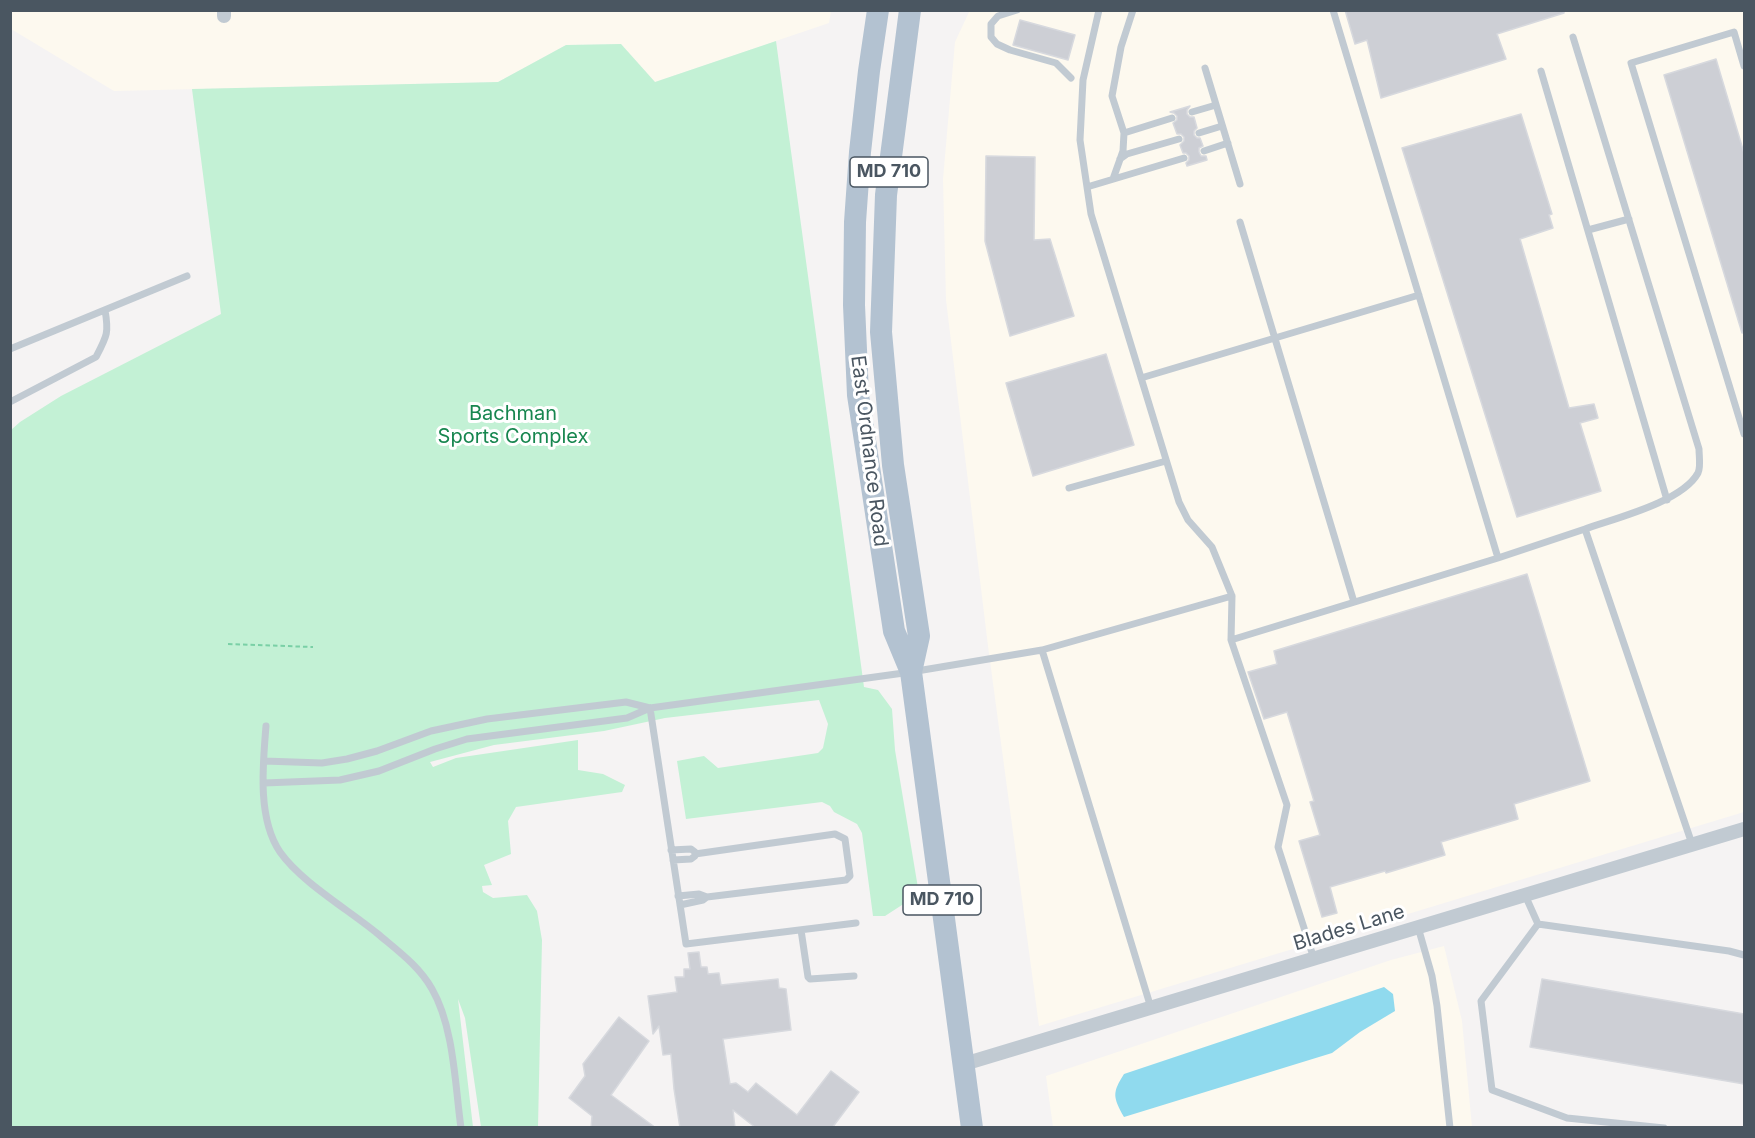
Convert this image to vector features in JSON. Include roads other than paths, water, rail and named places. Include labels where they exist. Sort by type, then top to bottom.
[{"type":"main road","name":"East Ordnance Road","points":[[878,10],[866,93],[855,222],[854,305],[857,382],[894,632],[911,672],[972,1128]]},
{"type":"main road","name":"East Ordnance Road","points":[[910,11],[886,195],[881,332],[893,465],[919,636],[911,672]]},
{"type":"street","name":"Blades Lane","points":[[964,1064],[1744,829]]},
{"type":"lane","points":[[1017,10],[998,16],[990,24],[991,38],[997,44],[1010,50],[1056,63],[1071,78]]},
{"type":"lane","points":[[1099,10],[1083,80],[1080,140],[1091,214],[1179,502],[1188,520],[1212,547],[1232,596],[1232,640],[1287,805],[1278,847],[1314,959]]},
{"type":"lane","points":[[1113,179],[1123,151],[1124,133],[1112,96],[1121,47],[1133,10]]},
{"type":"lane","points":[[1333,10],[1498,558]]},
{"type":"lane","points":[[1744,66],[1734,32],[1631,63],[1742,415],[1744,434]]},
{"type":"lane","points":[[1232,640],[1498,558],[1667,500],[1686,487],[1699,471],[1699,449],[1573,37]]},
{"type":"lane","points":[[1205,68],[1240,184]]},
{"type":"lane","points":[[1541,71],[1667,500]]},
{"type":"lane","points":[[1192,112],[1216,105]]},
{"type":"lane","points":[[1124,133],[1172,118]]},
{"type":"lane","points":[[1198,133],[1222,126]]},
{"type":"lane","points":[[1120,159],[1127,154],[1179,139]]},
{"type":"lane","points":[[1204,151],[1228,143]]},
{"type":"lane","points":[[1087,187],[1184,158]]},
{"type":"lane","points":[[1588,230],[1629,219]]},
{"type":"lane","points":[[1240,222],[1354,602]]},
{"type":"lane","points":[[10,349],[187,276]]},
{"type":"lane","points":[[1141,378],[1419,295]]},
{"type":"lane","points":[[10,402],[96,357],[108,328],[105,310]]},
{"type":"lane","points":[[1069,488],[1166,460]]},
{"type":"lane","points":[[1585,529],[1692,844]]},
{"type":"lane","points":[[264,783],[327,782],[346,779],[379,771],[467,739],[627,718],[650,708],[911,672],[1042,650],[1232,596]]},
{"type":"lane","points":[[1042,650],[1151,1008]]},
{"type":"lane","points":[[264,761],[322,763],[347,759],[377,751],[430,731],[487,719],[626,702],[650,708]]},
{"type":"lane","points":[[650,708],[686,944],[856,923]]},
{"type":"lane","points":[[266,726],[265,804],[275,843],[288,862],[317,888],[405,956],[423,975],[445,1019],[461,1128]]},
{"type":"lane","points":[[673,860],[691,859],[695,854],[835,834],[845,839],[850,876],[846,880],[707,897],[680,905]]},
{"type":"lane","points":[[671,850],[691,849],[695,854]]},
{"type":"lane","points":[[678,896],[699,894],[707,897]]},
{"type":"lane","points":[[1525,895],[1538,924]]},
{"type":"lane","points":[[1538,924],[1744,955]]},
{"type":"lane","points":[[1538,924],[1481,1001],[1492,1090],[1567,1118],[1664,1128]]},
{"type":"lane","points":[[1418,927],[1432,976],[1437,1006],[1450,1128]]},
{"type":"lane","points":[[801,930],[810,979],[854,976]]},
{"type":"water","points":[[1384,987],[1393,994],[1395,1011],[1360,1032],[1332,1053],[1124,1117],[1118,1105],[1115,1095],[1124,1074]]},
{"type":"park label","name":"Bachman Sports Complex","points":[[513,426]]}]
